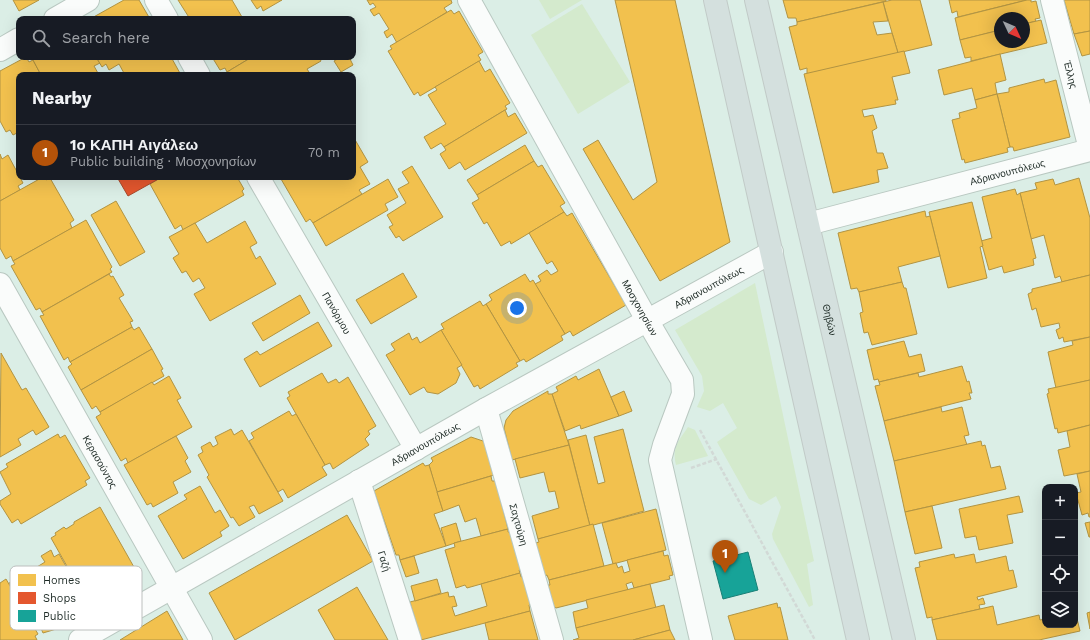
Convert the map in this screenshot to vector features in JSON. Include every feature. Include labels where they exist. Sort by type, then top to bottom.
[{"type":"main road","points":[[715,0],[858,640]]},
{"type":"main road","name":"Θηβών","points":[[756,0],[904,640]]},
{"type":"street","points":[[60,16],[88,0]]},
{"type":"street","points":[[156,0],[165,16]]},
{"type":"street","name":"Μοσχονησίων","points":[[469,0],[646,320],[682,380],[683,394],[660,460],[701,640]]},
{"type":"street","name":"Έλλης","points":[[1052,0],[1090,149]]},
{"type":"street","points":[[0,50],[16,41]]},
{"type":"street","points":[[191,60],[197,72]]},
{"type":"street","name":"Αδριανουπόλεως","points":[[808,224],[1090,149]]},
{"type":"street","name":"Πανόρμου","points":[[260,180],[416,449]]},
{"type":"street","name":"Αδριανουπόλεως","points":[[142,605],[486,409],[772,252]]},
{"type":"street","name":"Κερασούντος","points":[[0,284],[201,640]]},
{"type":"street","name":"Σαχτούρη","points":[[486,409],[552,640]]},
{"type":"street","name":"Γαζή","points":[[359,481],[410,640]]},
{"type":"street","name":"Αδριανουπόλεως","points":[[80,640],[98,630]]},
{"type":"path","points":[[679,405],[694,419],[815,640]]},
{"type":"green space","points":[[539,0],[582,0],[550,19]]},
{"type":"green space","points":[[582,4],[630,82],[578,114],[531,35]]},
{"type":"green space","points":[[755,283],[814,561],[807,564],[813,605],[809,607],[773,539],[772,534],[781,507],[776,496],[761,505],[749,499],[717,442],[737,428],[723,403],[710,411],[697,407],[704,391],[702,376],[675,330]]},
{"type":"green space","points":[[688,427],[695,430],[708,456],[676,465],[675,449]]},
{"type":"building: Homes","points":[[13,0],[39,0],[19,11]]},
{"type":"building: Homes","points":[[124,0],[139,0],[148,16],[95,16]]},
{"type":"building: Homes","points":[[178,0],[232,0],[241,16],[188,16]]},
{"type":"building: Homes","points":[[251,0],[282,0],[263,11],[261,6],[257,9]]},
{"type":"building: Homes","points":[[367,0],[451,0],[452,3],[444,8],[447,12],[397,43],[392,34],[387,38],[384,32],[389,29],[379,13],[374,16],[370,10],[376,7],[373,3],[370,5]]},
{"type":"building: Homes","points":[[615,0],[675,0],[730,242],[660,281],[583,149],[598,140],[633,200],[657,182]]},
{"type":"building: Homes","points":[[783,0],[886,1],[797,22],[796,18],[788,18]]},
{"type":"building: Homes","points":[[892,0],[920,0],[932,45],[898,53],[883,2]]},
{"type":"building: Homes","points":[[949,0],[1027,0],[958,17],[957,11],[952,13]]},
{"type":"building: Homes","points":[[1031,0],[1031,2],[1036,1],[1040,18],[1030,22],[1030,12],[994,12],[994,32],[960,40],[955,18]]},
{"type":"building: Homes","points":[[1064,0],[1090,0],[1090,31],[1074,34]]},
{"type":"building: Homes","points":[[883,2],[888,21],[873,22],[877,35],[892,33],[898,53],[807,74],[807,68],[800,70],[789,27],[797,25],[797,22]]},
{"type":"building: Homes","points":[[451,10],[454,14],[459,11],[483,52],[478,55],[481,60],[420,96],[418,92],[414,95],[388,51],[392,49],[390,46]]},
{"type":"building: Homes","points":[[1041,20],[1047,43],[1030,47],[1030,23]]},
{"type":"building: Homes","points":[[1090,31],[1090,54],[1082,56],[1074,34]]},
{"type":"building: Homes","points":[[994,32],[994,48],[1026,48],[971,61],[971,57],[965,58],[960,40]]},
{"type":"building: Homes","points":[[904,51],[910,73],[892,77],[898,100],[895,100],[896,104],[862,110],[864,117],[873,115],[877,128],[872,131],[877,153],[883,153],[888,168],[877,170],[879,182],[833,193],[804,74]]},
{"type":"building: Homes","points":[[1000,54],[1006,80],[995,83],[997,94],[975,100],[972,88],[944,95],[938,70]]},
{"type":"building: Homes","points":[[20,60],[28,60],[29,62],[33,60],[39,72],[16,72],[16,134],[13,135],[10,130],[6,132],[0,121],[0,71]]},
{"type":"building: Homes","points":[[33,60],[98,60],[100,63],[94,66],[97,72],[39,72]]},
{"type":"building: Homes","points":[[98,60],[173,60],[179,72],[123,72],[119,64],[109,70],[106,64],[102,67]]},
{"type":"building: Homes","points":[[214,60],[247,60],[227,72],[225,68],[220,70]]},
{"type":"building: Homes","points":[[247,60],[321,61],[307,69],[309,72],[227,72]]},
{"type":"building: Homes","points":[[350,60],[353,65],[341,72],[334,61]]},
{"type":"building: Homes","points":[[479,61],[485,72],[490,69],[510,103],[505,106],[507,109],[444,147],[441,143],[431,149],[424,137],[446,124],[428,95],[437,90],[435,87]]},
{"type":"building: Homes","points":[[1044,79],[1045,83],[1056,80],[1070,137],[1014,151],[1013,147],[1010,147],[997,94],[1009,92],[1009,88]]},
{"type":"building: Homes","points":[[997,94],[1010,147],[1007,148],[1008,152],[965,163],[964,159],[962,160],[952,120],[960,118],[959,113],[977,108],[975,100]]},
{"type":"building: Homes","points":[[505,110],[508,117],[515,113],[527,133],[465,170],[460,162],[449,169],[440,154],[446,150],[444,147]]},
{"type":"building: Homes","points":[[356,141],[368,162],[360,167],[370,184],[359,190],[362,194],[313,223],[310,219],[306,222],[282,180],[356,180]]},
{"type":"building: Homes","points":[[525,145],[534,161],[477,195],[467,180]]},
{"type":"building: Homes","points":[[0,154],[2,159],[8,155],[16,170],[16,180],[21,180],[23,183],[18,186],[20,190],[0,201]]},
{"type":"building: Homes","points":[[534,161],[538,167],[542,165],[565,203],[560,206],[564,212],[511,244],[510,241],[501,246],[487,222],[484,224],[472,203],[479,199],[477,195]]},
{"type":"building: Homes","points":[[412,166],[443,217],[403,241],[399,236],[396,238],[389,227],[393,225],[387,215],[406,203],[398,189],[409,183],[402,172]]},
{"type":"building: Homes","points":[[1079,178],[1090,218],[1090,275],[1062,282],[1060,276],[1055,278],[1044,235],[1031,239],[1020,193],[1037,189],[1035,183],[1053,179],[1055,185]]},
{"type":"building: Homes","points":[[388,179],[398,197],[385,204],[388,210],[326,246],[313,223]]},
{"type":"building: Homes","points":[[38,180],[51,180],[74,220],[70,223],[72,228],[13,261],[11,256],[6,259],[0,248],[0,201]]},
{"type":"building: Homes","points":[[157,180],[239,180],[244,189],[242,191],[244,195],[183,230],[181,225],[175,229],[150,184]]},
{"type":"building: Homes","points":[[1015,189],[1017,195],[1020,193],[1036,258],[1033,259],[1034,265],[1004,273],[1002,266],[989,270],[981,241],[992,238],[982,197]]},
{"type":"building: Homes","points":[[116,201],[145,252],[120,266],[91,215]]},
{"type":"building: Homes","points":[[972,202],[983,246],[980,247],[987,278],[948,288],[929,212]]},
{"type":"building: Homes","points":[[925,211],[926,217],[930,216],[940,256],[898,267],[902,282],[859,292],[857,288],[851,289],[838,233]]},
{"type":"building: Homes","points":[[564,212],[567,216],[572,213],[626,305],[573,336],[570,331],[565,334],[535,284],[541,281],[538,276],[547,270],[551,275],[558,271],[552,261],[547,264],[529,233]]},
{"type":"building: Homes","points":[[86,220],[112,267],[110,269],[112,272],[42,312],[40,308],[36,310],[11,266],[15,264],[13,261]]},
{"type":"building: Homes","points":[[245,221],[257,243],[250,247],[256,259],[260,256],[276,284],[210,321],[194,294],[205,288],[199,278],[193,282],[186,271],[182,273],[173,258],[179,254],[169,237],[195,223],[207,243]]},
{"type":"building: Homes","points":[[403,273],[417,297],[371,324],[356,300]]},
{"type":"building: Homes","points":[[109,274],[111,277],[113,276],[124,295],[119,298],[133,321],[130,322],[132,327],[70,362],[68,357],[64,360],[40,316],[44,315],[42,312]]},
{"type":"building: Homes","points":[[525,274],[530,282],[533,280],[565,334],[561,336],[563,340],[526,362],[524,359],[520,361],[486,304],[492,300],[489,295]]},
{"type":"building: Homes","points":[[1090,275],[1090,337],[1064,342],[1063,337],[1059,339],[1056,330],[1060,328],[1059,323],[1041,327],[1036,308],[1032,310],[1028,294],[1032,292],[1032,289]]},
{"type":"building: Homes","points":[[902,282],[904,288],[906,288],[917,334],[872,345],[868,332],[864,333],[860,313],[863,312],[859,292]]},
{"type":"building: Homes","points":[[300,295],[310,313],[263,341],[252,323]]},
{"type":"building: Homes","points":[[480,301],[483,306],[486,304],[520,361],[516,363],[518,366],[480,389],[478,385],[474,387],[441,330],[444,329],[441,324]]},
{"type":"building: Homes","points":[[318,322],[332,346],[260,387],[244,359],[257,351],[260,355]]},
{"type":"building: Homes","points":[[132,327],[134,330],[139,327],[152,349],[81,390],[68,367],[72,364],[70,362]]},
{"type":"building: Homes","points":[[441,330],[462,365],[457,368],[460,374],[456,383],[438,394],[427,392],[424,387],[410,395],[386,355],[395,350],[391,344],[409,333],[412,340],[417,337],[420,343]]},
{"type":"building: Homes","points":[[1090,337],[1090,380],[1056,388],[1048,352],[1073,345],[1072,341]]},
{"type":"building: Homes","points":[[904,341],[909,357],[921,354],[925,371],[879,382],[878,379],[874,380],[867,350]]},
{"type":"building: Homes","points":[[152,349],[163,369],[161,370],[164,376],[100,412],[96,406],[92,409],[81,390]]},
{"type":"building: Homes","points":[[1,353],[22,390],[26,388],[49,427],[36,435],[33,430],[18,439],[21,445],[0,457]]},
{"type":"building: Homes","points":[[962,366],[967,382],[969,381],[972,393],[969,393],[971,399],[884,421],[875,386],[880,385],[879,382],[918,373],[919,377]]},
{"type":"building: Homes","points":[[599,369],[619,416],[581,429],[580,425],[565,431],[552,394],[558,391],[556,387],[576,376],[578,380]]},
{"type":"building: Homes","points":[[322,373],[328,383],[336,379],[339,383],[348,377],[376,426],[368,431],[370,434],[365,439],[369,445],[333,469],[330,463],[325,465],[287,398],[290,396],[288,392]]},
{"type":"building: Homes","points":[[169,376],[181,398],[177,400],[192,427],[128,463],[126,458],[121,461],[96,417],[101,414],[100,412],[152,382],[154,385]]},
{"type":"building: Homes","points":[[1090,380],[1090,425],[1058,433],[1057,428],[1055,429],[1047,394],[1049,393],[1048,389]]},
{"type":"building: Homes","points":[[548,391],[548,394],[552,394],[569,445],[512,460],[504,428],[506,420],[513,411]]},
{"type":"building: Homes","points":[[624,391],[632,411],[619,416],[611,397]]},
{"type":"building: Homes","points":[[941,407],[942,412],[962,407],[969,435],[964,436],[967,445],[894,461],[884,421]]},
{"type":"building: Homes","points":[[289,411],[292,416],[296,414],[325,465],[322,467],[327,475],[288,498],[283,489],[278,492],[249,441],[254,438],[251,433]]},
{"type":"building: Homes","points":[[1090,425],[1090,471],[1064,476],[1058,450],[1070,447],[1067,431]]},
{"type":"building: Homes","points":[[231,429],[234,435],[242,430],[283,501],[259,514],[254,505],[249,507],[255,517],[239,526],[233,517],[231,518],[207,477],[209,475],[198,455],[203,452],[201,447],[210,442],[213,447],[218,444],[215,437]]},
{"type":"building: Homes","points":[[623,429],[644,511],[590,526],[568,440],[586,435],[598,484],[605,482],[594,437]]},
{"type":"building: Homes","points":[[58,434],[60,438],[65,435],[90,478],[85,481],[87,485],[21,524],[18,519],[12,523],[0,504],[0,501],[11,494],[0,472],[8,467],[6,464]]},
{"type":"building: Homes","points":[[176,436],[188,458],[185,461],[191,472],[173,482],[178,493],[153,507],[151,503],[147,505],[124,465]]},
{"type":"building: Homes","points":[[471,437],[486,442],[494,475],[437,492],[429,465],[433,461],[431,458]]},
{"type":"building: Homes","points":[[981,441],[982,446],[985,445],[991,468],[1000,466],[1006,489],[905,512],[894,461]]},
{"type":"building: Homes","points":[[569,445],[590,526],[538,539],[532,516],[559,508],[555,491],[549,492],[544,472],[520,478],[515,459]]},
{"type":"building: Homes","points":[[423,463],[425,466],[429,465],[443,511],[434,514],[446,546],[400,560],[399,555],[396,555],[374,491]]},
{"type":"building: Homes","points":[[1090,471],[1090,517],[1088,513],[1082,515],[1078,500],[1078,493],[1081,492],[1077,474]]},
{"type":"building: Homes","points":[[491,476],[492,481],[496,481],[508,529],[481,536],[476,518],[465,522],[459,505],[443,511],[437,492]]},
{"type":"building: Homes","points":[[200,486],[215,513],[220,510],[229,526],[220,532],[222,536],[183,559],[158,516],[187,499],[184,495]]},
{"type":"building: Homes","points":[[1019,496],[1023,512],[1007,515],[1013,543],[979,550],[976,536],[965,538],[959,509]]},
{"type":"building: Homes","points":[[932,506],[942,548],[915,554],[905,512]]},
{"type":"building: Homes","points":[[100,507],[133,566],[67,566],[51,538],[56,535],[55,533],[64,527],[66,529],[74,524],[74,522]]},
{"type":"building: Homes","points":[[656,509],[666,550],[613,564],[602,523]]},
{"type":"building: Homes","points":[[347,515],[373,561],[235,640],[209,593]]},
{"type":"building: Homes","points":[[1090,522],[1090,537],[1089,537],[1085,523]]},
{"type":"building: Homes","points":[[456,523],[461,541],[446,546],[441,528]]},
{"type":"building: Homes","points":[[593,524],[604,566],[549,580],[547,575],[541,577],[532,544],[539,542],[538,539]]},
{"type":"building: Homes","points":[[508,529],[508,532],[511,532],[521,570],[519,570],[520,573],[467,588],[465,585],[456,588],[445,550],[455,547],[454,543]]},
{"type":"building: Homes","points":[[51,550],[54,557],[59,554],[66,566],[39,566],[45,562],[41,556]]},
{"type":"building: Homes","points":[[663,551],[664,556],[668,555],[673,575],[669,576],[670,579],[634,588],[632,582],[626,584],[628,590],[556,608],[553,606],[548,585],[550,585],[549,580],[616,563],[618,568],[622,566],[624,573],[630,571],[627,560]]},
{"type":"building: Homes","points":[[954,554],[955,558],[974,554],[976,563],[1006,556],[1009,571],[1013,570],[1017,587],[977,597],[978,600],[983,598],[985,604],[979,605],[980,609],[932,620],[932,617],[927,618],[915,568],[920,567],[919,562]]},
{"type":"building: Homes","points":[[414,556],[419,573],[406,577],[400,560]]},
{"type":"building: Homes","points":[[520,573],[521,577],[524,576],[531,604],[529,605],[530,611],[421,640],[410,602],[448,592],[449,597],[454,596],[457,606],[452,607],[455,616],[487,606],[481,584]]},
{"type":"building: Homes","points":[[6,579],[10,586],[10,630],[36,630],[38,634],[35,636],[37,640],[0,640],[0,583]]},
{"type":"building: Homes","points":[[437,579],[441,593],[415,601],[411,586]]},
{"type":"building: Homes","points":[[650,584],[656,608],[576,628],[573,612],[588,608],[586,600]]},
{"type":"building: Homes","points":[[357,587],[388,640],[335,640],[318,610]]},
{"type":"building: Homes","points":[[777,603],[778,608],[780,607],[788,640],[735,640],[728,616]]},
{"type":"building: Homes","points":[[664,605],[670,630],[633,640],[573,640],[579,638],[576,628]]},
{"type":"building: Homes","points":[[993,606],[997,625],[1039,615],[1040,620],[1042,620],[1042,628],[1078,628],[1078,623],[1080,631],[1039,640],[937,640],[932,620]]},
{"type":"building: Homes","points":[[167,611],[183,640],[120,640],[136,630],[142,630],[142,626]]},
{"type":"building: Homes","points":[[530,611],[538,640],[489,640],[485,623]]},
{"type":"building: Homes","points":[[1090,612],[1090,629],[1087,613]]},
{"type":"building: Homes","points":[[42,630],[53,630],[43,633]]},
{"type":"building: Homes","points":[[670,630],[675,640],[633,640]]},
{"type":"building: Shops","points":[[119,180],[157,180],[128,196]]},
{"type":"building: Public","points":[[748,552],[758,590],[723,599],[713,561]]},
{"type":"place","name":"1ο ΚΑΠΗ Αιγάλεω","points":[[725,573]]}]
